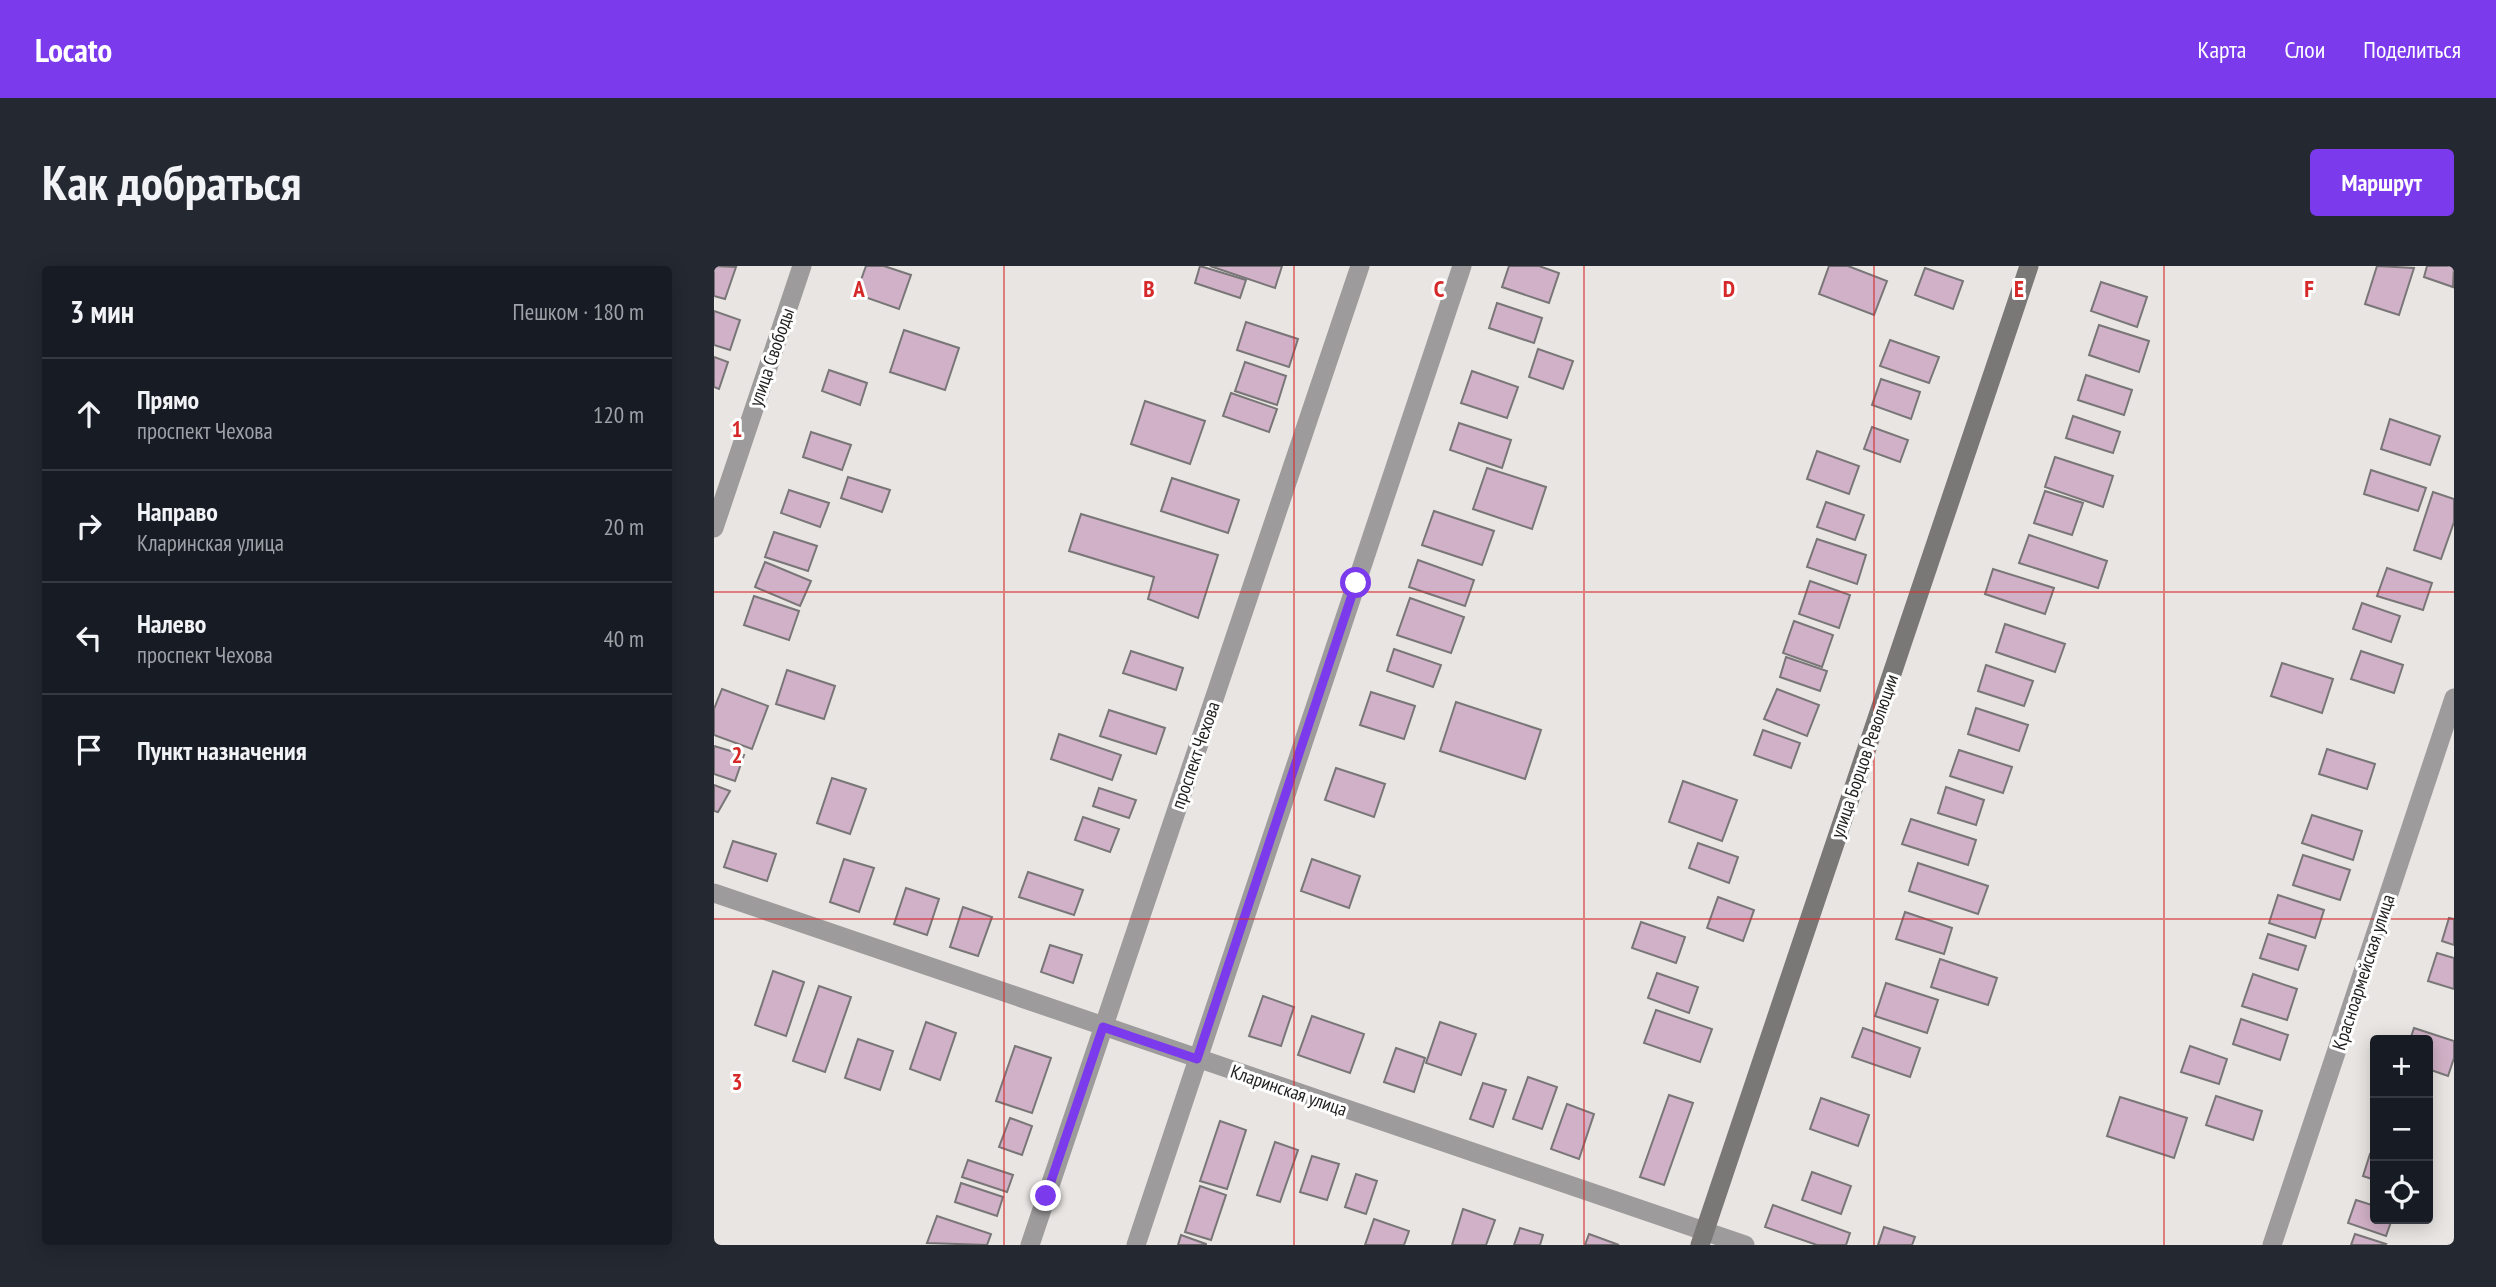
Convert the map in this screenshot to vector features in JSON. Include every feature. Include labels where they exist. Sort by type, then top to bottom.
[{"type":"main road","name":"улица Борцов Революции","points":[[1702,1238],[2029,266]]},
{"type":"street","name":"улица Свободы","points":[[714,528],[802,266]]},
{"type":"street","name":"проспект Чехова","points":[[1030,1245],[1360,266]]},
{"type":"street","points":[[1136,1245],[1462,266]]},
{"type":"street","name":"Красноармейская улица","points":[[2272,1245],[2454,698]]},
{"type":"street","name":"Кларинская улица","points":[[714,893],[1197,1059],[1702,1238],[1745,1245]]},
{"type":"building","points":[[714,266],[736,267],[725,299],[714,296]]},
{"type":"building","points":[[866,266],[884,266],[911,275],[899,309],[856,294]]},
{"type":"building","points":[[1200,266],[1246,280],[1240,298],[1195,283]]},
{"type":"building","points":[[1210,266],[1282,266],[1275,288]]},
{"type":"building","points":[[1509,266],[1539,266],[1559,273],[1549,303],[1502,287]]},
{"type":"building","points":[[1829,266],[1848,266],[1887,281],[1874,315],[1819,294]]},
{"type":"building","points":[[2377,266],[2414,268],[2399,315],[2365,304]]},
{"type":"building","points":[[2427,266],[2454,266],[2453,287],[2424,277]]},
{"type":"building","points":[[1925,268],[1963,281],[1953,309],[1915,295]]},
{"type":"building","points":[[2101,282],[2147,297],[2137,327],[2091,311]]},
{"type":"building","points":[[1497,303],[1542,318],[1534,343],[1489,328]]},
{"type":"building","points":[[714,311],[740,320],[730,350],[714,345]]},
{"type":"building","points":[[1246,322],[1298,339],[1289,367],[1237,350]]},
{"type":"building","points":[[2099,325],[2149,341],[2139,372],[2089,355]]},
{"type":"building","points":[[904,330],[959,348],[945,390],[890,372]]},
{"type":"building","points":[[1890,340],[1939,357],[1929,383],[1880,366]]},
{"type":"building","points":[[1538,349],[1573,361],[1563,389],[1529,377]]},
{"type":"building","points":[[714,357],[728,362],[719,389],[714,387]]},
{"type":"building","points":[[1245,362],[1286,376],[1277,405],[1235,391]]},
{"type":"building","points":[[829,370],[867,383],[860,405],[822,391]]},
{"type":"building","points":[[1472,371],[1518,387],[1507,418],[1461,403]]},
{"type":"building","points":[[2086,375],[2132,390],[2124,415],[2078,400]]},
{"type":"building","points":[[1881,379],[1920,392],[1911,419],[1872,405]]},
{"type":"building","points":[[1231,393],[1277,409],[1269,432],[1223,416]]},
{"type":"building","points":[[1145,401],[1205,421],[1190,464],[1131,444]]},
{"type":"building","points":[[2073,416],[2120,432],[2113,453],[2066,438]]},
{"type":"building","points":[[2390,419],[2440,436],[2430,465],[2381,449]]},
{"type":"building","points":[[1459,423],[1511,440],[1502,468],[1450,450]]},
{"type":"building","points":[[1872,427],[1908,440],[1900,462],[1864,449]]},
{"type":"building","points":[[811,432],[851,445],[842,470],[803,457]]},
{"type":"building","points":[[1817,451],[1859,466],[1849,494],[1807,479]]},
{"type":"building","points":[[2055,457],[2113,476],[2103,507],[2045,487]]},
{"type":"building","points":[[1487,468],[1546,487],[1532,529],[1473,509]]},
{"type":"building","points":[[2371,470],[2426,488],[2418,511],[2364,494]]},
{"type":"building","points":[[848,477],[890,490],[882,512],[841,498]]},
{"type":"building","points":[[1172,478],[1239,500],[1228,533],[1161,511]]},
{"type":"building","points":[[789,490],[829,503],[820,527],[781,513]]},
{"type":"building","points":[[2045,491],[2083,503],[2072,535],[2034,523]]},
{"type":"building","points":[[2433,492],[2454,499],[2454,522],[2441,559],[2414,550]]},
{"type":"building","points":[[1826,502],[1864,515],[1855,540],[1817,527]]},
{"type":"building","points":[[1434,511],[1494,531],[1482,565],[1422,545]]},
{"type":"building","points":[[1081,514],[1218,555],[1198,618],[1148,599],[1154,577],[1069,551]]},
{"type":"building","points":[[774,532],[817,546],[808,571],[765,557]]},
{"type":"building","points":[[2029,535],[2107,561],[2098,588],[2019,563]]},
{"type":"building","points":[[1817,539],[1866,555],[1857,584],[1807,567]]},
{"type":"building","points":[[1418,560],[1474,580],[1465,606],[1409,587]]},
{"type":"building","points":[[765,562],[811,581],[800,606],[755,587]]},
{"type":"building","points":[[2387,568],[2432,583],[2423,610],[2377,596]]},
{"type":"building","points":[[1993,569],[2054,588],[2045,614],[1985,594]]},
{"type":"building","points":[[1810,581],[1850,595],[1839,628],[1799,614]]},
{"type":"building","points":[[754,596],[799,611],[789,640],[744,625]]},
{"type":"building","points":[[1410,598],[1464,617],[1451,653],[1397,635]]},
{"type":"building","points":[[2362,603],[2400,616],[2391,642],[2353,629]]},
{"type":"building","points":[[1794,621],[1833,635],[1822,667],[1783,653]]},
{"type":"building","points":[[2005,624],[2065,644],[2055,672],[1996,652]]},
{"type":"building","points":[[1394,649],[1441,665],[1433,687],[1387,671]]},
{"type":"building","points":[[1131,651],[1183,668],[1176,690],[1123,673]]},
{"type":"building","points":[[2361,651],[2403,665],[2394,693],[2351,679]]},
{"type":"building","points":[[1786,657],[1827,671],[1820,691],[1780,677]]},
{"type":"building","points":[[2282,663],[2333,679],[2322,713],[2271,696]]},
{"type":"building","points":[[1986,665],[2033,681],[2024,706],[1978,691]]},
{"type":"building","points":[[787,670],[835,686],[824,719],[776,704]]},
{"type":"building","points":[[722,689],[768,706],[752,749],[714,735],[714,709]]},
{"type":"building","points":[[1777,689],[1819,705],[1807,736],[1764,719]]},
{"type":"building","points":[[1371,692],[1415,706],[1404,739],[1360,725]]},
{"type":"building","points":[[1456,702],[1541,730],[1525,779],[1440,751]]},
{"type":"building","points":[[1976,708],[2028,725],[2019,751],[1968,734]]},
{"type":"building","points":[[1109,710],[1165,728],[1156,754],[1100,736]]},
{"type":"building","points":[[1763,730],[1800,743],[1791,768],[1754,755]]},
{"type":"building","points":[[1059,734],[1121,755],[1112,780],[1051,759]]},
{"type":"building","points":[[714,746],[744,755],[735,781],[714,774]]},
{"type":"building","points":[[2327,749],[2375,764],[2367,789],[2319,774]]},
{"type":"building","points":[[1959,750],[2012,767],[2003,793],[1950,776]]},
{"type":"building","points":[[1336,768],[1385,784],[1374,817],[1325,800]]},
{"type":"building","points":[[832,778],[866,789],[850,834],[817,823]]},
{"type":"building","points":[[1683,781],[1737,800],[1722,841],[1669,822]]},
{"type":"building","points":[[714,785],[730,791],[718,812],[714,811]]},
{"type":"building","points":[[1946,787],[1984,800],[1976,825],[1938,813]]},
{"type":"building","points":[[1099,788],[1136,800],[1129,818],[1093,806]]},
{"type":"building","points":[[2312,815],[2362,831],[2353,860],[2302,843]]},
{"type":"building","points":[[1083,817],[1119,829],[1110,852],[1075,840]]},
{"type":"building","points":[[1911,819],[1976,840],[1968,865],[1902,844]]},
{"type":"building","points":[[733,841],[776,854],[767,881],[724,867]]},
{"type":"building","points":[[1698,843],[1738,857],[1729,883],[1689,868]]},
{"type":"building","points":[[2303,855],[2350,870],[2340,900],[2293,885]]},
{"type":"building","points":[[844,859],[874,868],[859,912],[830,902]]},
{"type":"building","points":[[1312,859],[1360,876],[1349,908],[1301,891]]},
{"type":"building","points":[[1918,863],[1988,886],[1978,914],[1909,891]]},
{"type":"building","points":[[1028,872],[1083,890],[1074,915],[1019,897]]},
{"type":"building","points":[[906,888],[939,899],[927,935],[894,924]]},
{"type":"building","points":[[2278,895],[2324,910],[2315,938],[2269,923]]},
{"type":"building","points":[[1718,897],[1754,910],[1743,941],[1707,928]]},
{"type":"building","points":[[963,907],[992,917],[978,956],[950,947]]},
{"type":"building","points":[[1905,912],[1952,928],[1944,954],[1896,939]]},
{"type":"building","points":[[2449,918],[2454,919],[2454,945],[2442,941]]},
{"type":"building","points":[[1641,922],[1685,937],[1676,963],[1632,948]]},
{"type":"building","points":[[2268,934],[2306,946],[2298,970],[2260,958]]},
{"type":"building","points":[[1050,945],[1082,955],[1073,983],[1041,972]]},
{"type":"building","points":[[2437,953],[2454,958],[2454,989],[2428,981]]},
{"type":"building","points":[[1940,959],[1997,978],[1988,1005],[1931,987]]},
{"type":"building","points":[[773,971],[804,982],[786,1036],[755,1025]]},
{"type":"building","points":[[1657,973],[1698,987],[1689,1013],[1648,998]]},
{"type":"building","points":[[2253,974],[2297,989],[2287,1020],[2242,1006]]},
{"type":"building","points":[[1886,983],[1938,1000],[1927,1033],[1875,1016]]},
{"type":"building","points":[[819,986],[851,997],[825,1072],[793,1061]]},
{"type":"building","points":[[1263,996],[1294,1007],[1281,1046],[1249,1036]]},
{"type":"building","points":[[1656,1010],[1712,1029],[1700,1062],[1644,1043]]},
{"type":"building","points":[[1312,1016],[1364,1034],[1350,1073],[1298,1055]]},
{"type":"building","points":[[2241,1019],[2288,1035],[2280,1060],[2233,1044]]},
{"type":"building","points":[[926,1022],[956,1033],[940,1080],[910,1069]]},
{"type":"building","points":[[1440,1022],[1476,1034],[1461,1075],[1426,1063]]},
{"type":"building","points":[[1863,1028],[1920,1048],[1910,1077],[1852,1057]]},
{"type":"building","points":[[2414,1028],[2454,1041],[2454,1058],[2448,1076],[2433,1071],[2433,1035],[2412,1035]]},
{"type":"building","points":[[858,1039],[893,1051],[880,1090],[845,1078]]},
{"type":"building","points":[[1015,1046],[1051,1058],[1032,1113],[996,1101]]},
{"type":"building","points":[[2190,1046],[2227,1059],[2219,1084],[2181,1072]]},
{"type":"building","points":[[1396,1048],[1425,1058],[1414,1092],[1384,1082]]},
{"type":"building","points":[[1528,1077],[1557,1087],[1542,1129],[1513,1119]]},
{"type":"building","points":[[1483,1083],[1506,1090],[1493,1127],[1470,1119]]},
{"type":"building","points":[[1669,1095],[1693,1103],[1664,1185],[1640,1177]]},
{"type":"building","points":[[2216,1096],[2262,1111],[2253,1140],[2206,1125]]},
{"type":"building","points":[[2120,1097],[2187,1118],[2174,1158],[2107,1136]]},
{"type":"building","points":[[1821,1098],[1869,1115],[1858,1146],[1810,1129]]},
{"type":"building","points":[[1567,1104],[1594,1114],[1579,1159],[1551,1149]]},
{"type":"building","points":[[1010,1118],[1032,1126],[1022,1155],[999,1147]]},
{"type":"building","points":[[1220,1121],[1246,1130],[1227,1189],[1200,1181]]},
{"type":"building","points":[[1275,1142],[1298,1150],[1280,1202],[1257,1195]]},
{"type":"building","points":[[2370,1154],[2370,1178],[2363,1176]]},
{"type":"building","points":[[1312,1156],[1339,1164],[1327,1200],[1300,1192]]},
{"type":"building","points":[[968,1160],[1013,1175],[1007,1192],[962,1177]]},
{"type":"building","points":[[1812,1172],[1851,1186],[1841,1214],[1802,1200]]},
{"type":"building","points":[[1356,1174],[1377,1181],[1366,1214],[1345,1207]]},
{"type":"building","points":[[961,1183],[1003,1197],[997,1216],[955,1202]]},
{"type":"building","points":[[1200,1186],[1226,1195],[1211,1240],[1185,1232]]},
{"type":"building","points":[[2356,1200],[2370,1204],[2370,1224],[2390,1224],[2386,1236],[2348,1223]]},
{"type":"building","points":[[1773,1205],[1850,1233],[1846,1245],[1817,1245],[1765,1227]]},
{"type":"building","points":[[1463,1209],[1495,1220],[1486,1245],[1452,1245]]},
{"type":"building","points":[[937,1216],[991,1234],[987,1245],[927,1243]]},
{"type":"building","points":[[1374,1219],[1409,1231],[1404,1245],[1365,1245]]},
{"type":"building","points":[[1884,1227],[1915,1237],[1912,1245],[1878,1245]]},
{"type":"building","points":[[1520,1228],[1543,1235],[1540,1245],[1514,1245]]},
{"type":"building","points":[[1589,1234],[1619,1245],[1585,1245]]},
{"type":"building","points":[[2355,1234],[2386,1244],[2351,1245]]},
{"type":"building","points":[[1181,1235],[1206,1244],[1206,1245],[1178,1245]]},
{"type":"route","points":[[1046,1196],[1103,1027],[1197,1059],[1356,583]]}]
